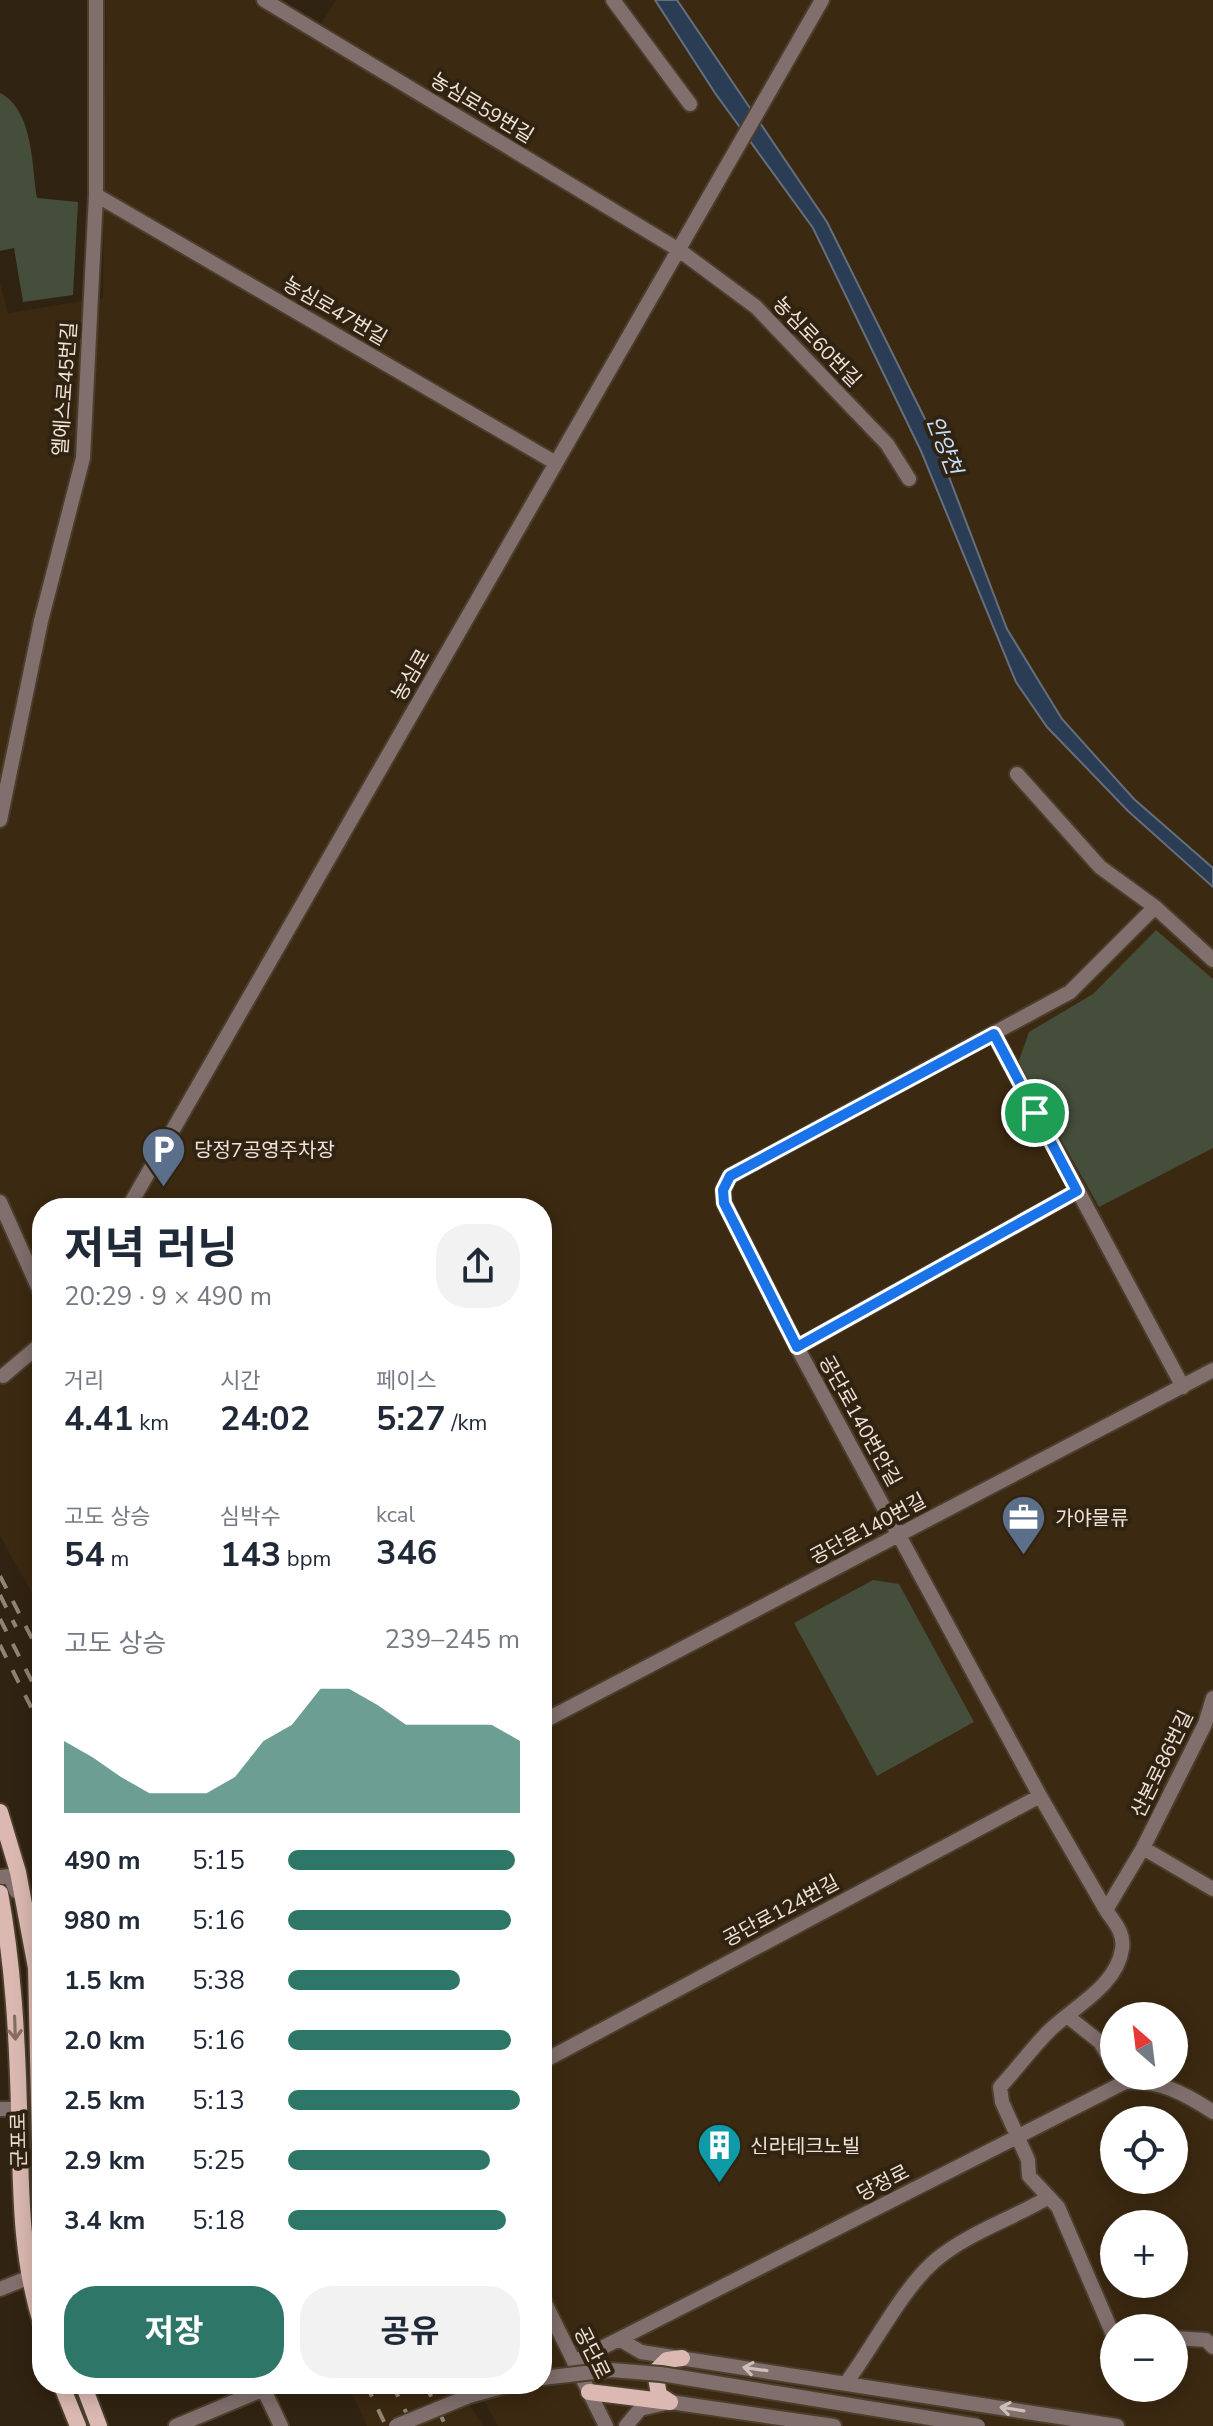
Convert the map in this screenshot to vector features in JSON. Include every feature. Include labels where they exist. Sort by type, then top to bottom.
[{"type":"main road","name":"군포로","points":[[0,1812],[32,1940]]},
{"type":"main road","name":"군포로","points":[[0,1893],[12,1964],[19,2109],[19,2187],[32,2285]]},
{"type":"main road","points":[[19,2187],[32,2233]]},
{"type":"main road","points":[[670,2402],[659,2395],[655,2372],[667,2360],[682,2358]]},
{"type":"main road","points":[[589,2392],[670,2402]]},
{"type":"main road","points":[[65,2394],[78,2426]]},
{"type":"main road","points":[[87,2394],[99,2426]]},
{"type":"street","name":"엘에스로45번길","points":[[0,820],[41,621],[83,458],[96,195],[96,0]]},
{"type":"street","name":"농심로59번길","points":[[264,0],[679,250]]},
{"type":"street","points":[[613,0],[690,104]]},
{"type":"street","name":"농심로","points":[[134,1198],[822,0]]},
{"type":"street","name":"농심로47번길","points":[[96,195],[554,462]]},
{"type":"street","name":"농심로60번길","points":[[679,250],[756,307],[887,444],[909,479]]},
{"type":"street","points":[[1017,774],[1100,867],[1155,907],[1213,960]]},
{"type":"street","name":"공단로140번안길","points":[[1017,2137],[1000,2087],[1025,2056],[1104,1984],[1122,1951],[1122,1935],[1040,1796],[797,1347],[724,1203],[723,1190],[730,1176],[1070,992],[1155,907]]},
{"type":"street","points":[[994,1034],[1183,1387]]},
{"type":"street","points":[[797,1347],[1077,1191]]},
{"type":"street","points":[[0,1202],[32,1274]]},
{"type":"street","points":[[3,1376],[32,1351]]},
{"type":"street","name":"공단로140번길","points":[[552,1717],[1213,1370]]},
{"type":"street","name":"산본로86번길","points":[[1106,1910],[1143,1848],[1205,1724],[1213,1698]]},
{"type":"street","name":"공단로124번길","points":[[552,2057],[1040,1796]]},
{"type":"street","points":[[1143,1848],[1213,1889]]},
{"type":"street","points":[[0,1877],[10,1876],[23,1901]]},
{"type":"street","points":[[1067,2016],[1100,2042]]},
{"type":"street","name":"당정로","points":[[574,2362],[1017,2137],[1103,2090]]},
{"type":"street","name":"당정로","points":[[1174,2090],[1213,2112]]},
{"type":"street","points":[[0,2109],[19,2109]]},
{"type":"street","points":[[1017,2137],[1028,2160],[1029,2176],[1058,2207],[1104,2314]]},
{"type":"street","points":[[846,2383],[907,2292],[933,2262],[958,2243],[1049,2197]]},
{"type":"street","points":[[0,2289],[30,2277]]},
{"type":"street","name":"공단로","points":[[552,2317],[606,2426]]},
{"type":"street","points":[[619,2339],[641,2352],[1117,2426]]},
{"type":"street","points":[[1188,2339],[1206,2340],[1213,2347]]},
{"type":"street","points":[[552,2377],[611,2370],[661,2374],[978,2426]]},
{"type":"street","points":[[176,2426],[247,2394]]},
{"type":"street","points":[[265,2394],[281,2426]]},
{"type":"street","points":[[396,2426],[476,2394]]},
{"type":"street","points":[[626,2426],[640,2409],[670,2402],[797,2424],[834,2426]]},
{"type":"shaded area","points":[[106,0],[254,0],[314,35],[336,0],[1213,0],[1213,2426],[498,2426],[480,2394],[552,2394],[552,1198],[32,1198],[32,1593],[0,1536],[0,283],[8,313],[103,298]]},
{"type":"shaded area","points":[[352,2394],[463,2394],[483,2426],[367,2426]]},
{"type":"green space","points":[[0,93],[11,101],[25,125],[37,198],[78,202],[73,295],[23,302],[14,248],[0,251]]},
{"type":"green space","points":[[1156,930],[1213,979],[1213,1148],[1099,1207],[1018,1063],[1029,1032],[1093,994]]},
{"type":"green space","points":[[873,1580],[899,1584],[974,1722],[877,1776],[794,1623]]},
{"type":"water","points":[[655,0],[677,0],[827,222],[933,435],[1007,629],[1062,719],[1134,799],[1213,868],[1213,887],[1128,811],[1047,727],[1016,682],[921,451],[813,228],[715,93]]},
{"type":"railway","points":[[0,1576],[32,1638]]},
{"type":"railway","points":[[0,1595],[16,1627]]},
{"type":"railway","points":[[0,1619],[32,1681]]},
{"type":"railway","points":[[0,1645],[32,1709]]},
{"type":"railway","points":[[371,2394],[386,2426]]},
{"type":"railway","points":[[397,2394],[413,2426]]},
{"type":"railway","points":[[430,2394],[446,2426]]},
{"type":"place","name":"당정7공영주차장","points":[[163,1189]]},
{"type":"place","name":"가야물류","points":[[1024,1557]]},
{"type":"place","name":"신라테크노빌","points":[[719,2185]]},
{"type":"route","points":[[994,1034],[1035,1113],[1077,1191],[797,1347],[724,1203],[723,1190],[730,1176],[994,1034]]},
{"type":"water label","name":"안양천","points":[[944,445]]}]
